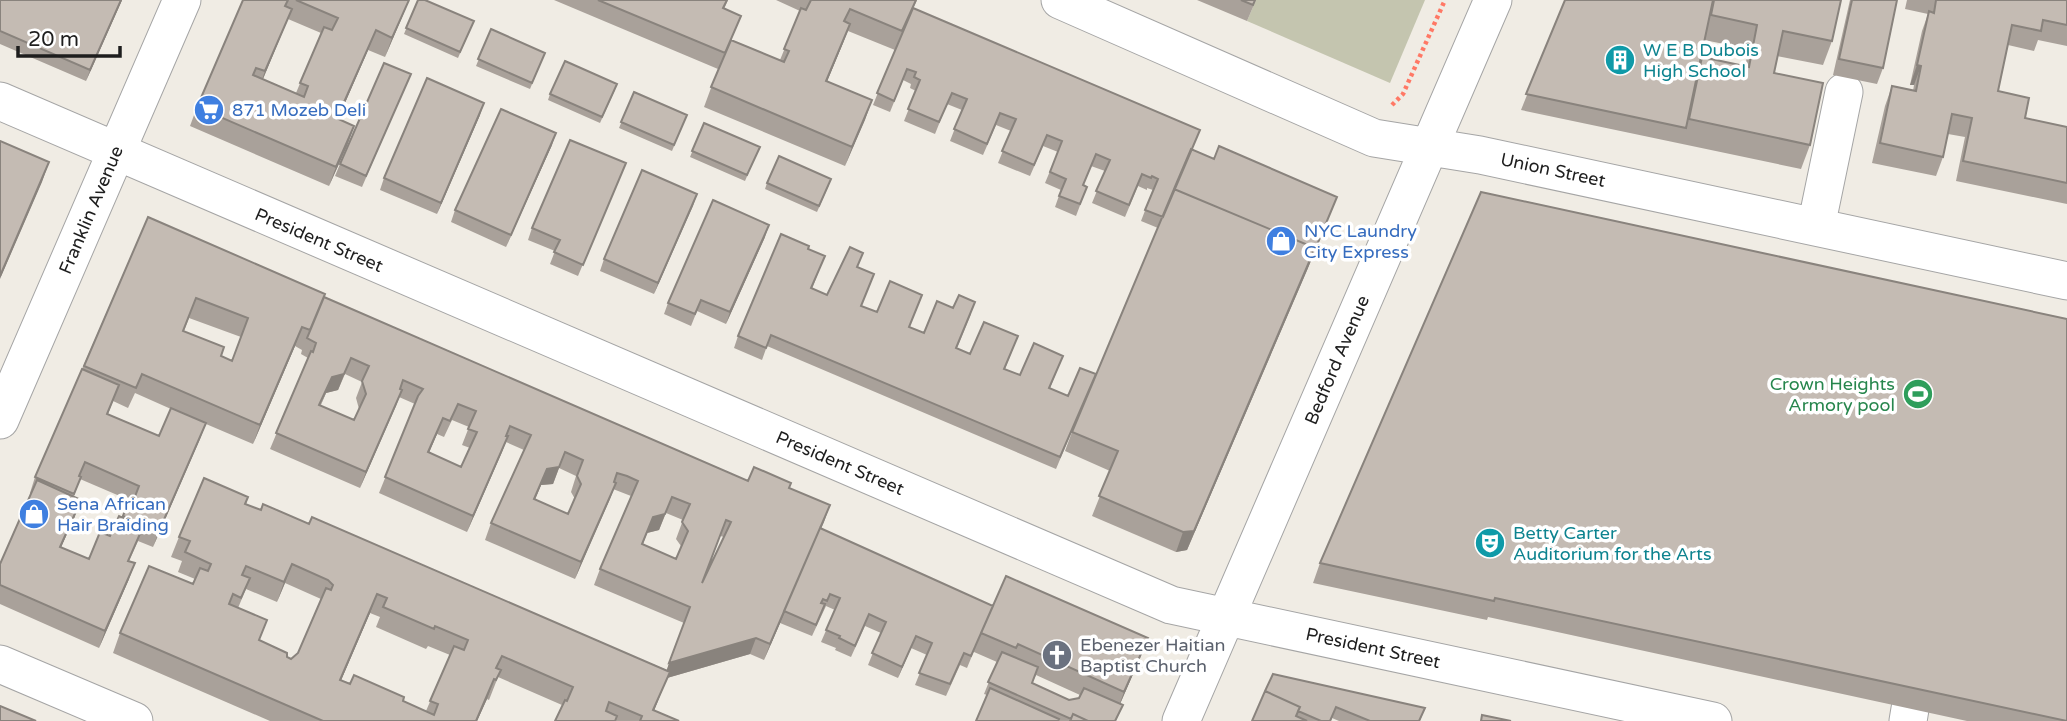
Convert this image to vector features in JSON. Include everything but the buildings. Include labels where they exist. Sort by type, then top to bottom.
[{"type":"street","name":"Franklin Avenue","points":[[0,420],[181,0]]},
{"type":"street","name":"Union Street","points":[[1059,0],[1374,138],[1480,155],[2067,281]]},
{"type":"street","name":"Bedford Avenue","points":[[1181,721],[1493,0]]},
{"type":"street","points":[[1816,227],[1844,92]]},
{"type":"street","name":"President Street","points":[[0,101],[1171,605],[1713,721]]},
{"type":"street","points":[[0,664],[134,721]]},
{"type":"path","points":[[1391,106],[1403,94],[1445,0]]},
{"type":"shaded area","points":[[1256,0],[1425,0],[1390,83],[1247,21]]},
{"type":"place","name":"W E B Dubois High School","points":[[1620,60]]},
{"type":"place","name":"871 Mozeb Deli","points":[[209,110]]},
{"type":"place","name":"NYC Laundry City Express","points":[[1281,241]]},
{"type":"place","name":"Crown Heights Armory pool","points":[[1918,394]]},
{"type":"place","name":"Sena African Hair Braiding","points":[[34,514]]},
{"type":"place","name":"Betty Carter Auditorium for the Arts","points":[[1490,543]]},
{"type":"place","name":"Ebenezer Haitian Baptist Church","points":[[1057,655]]}]
